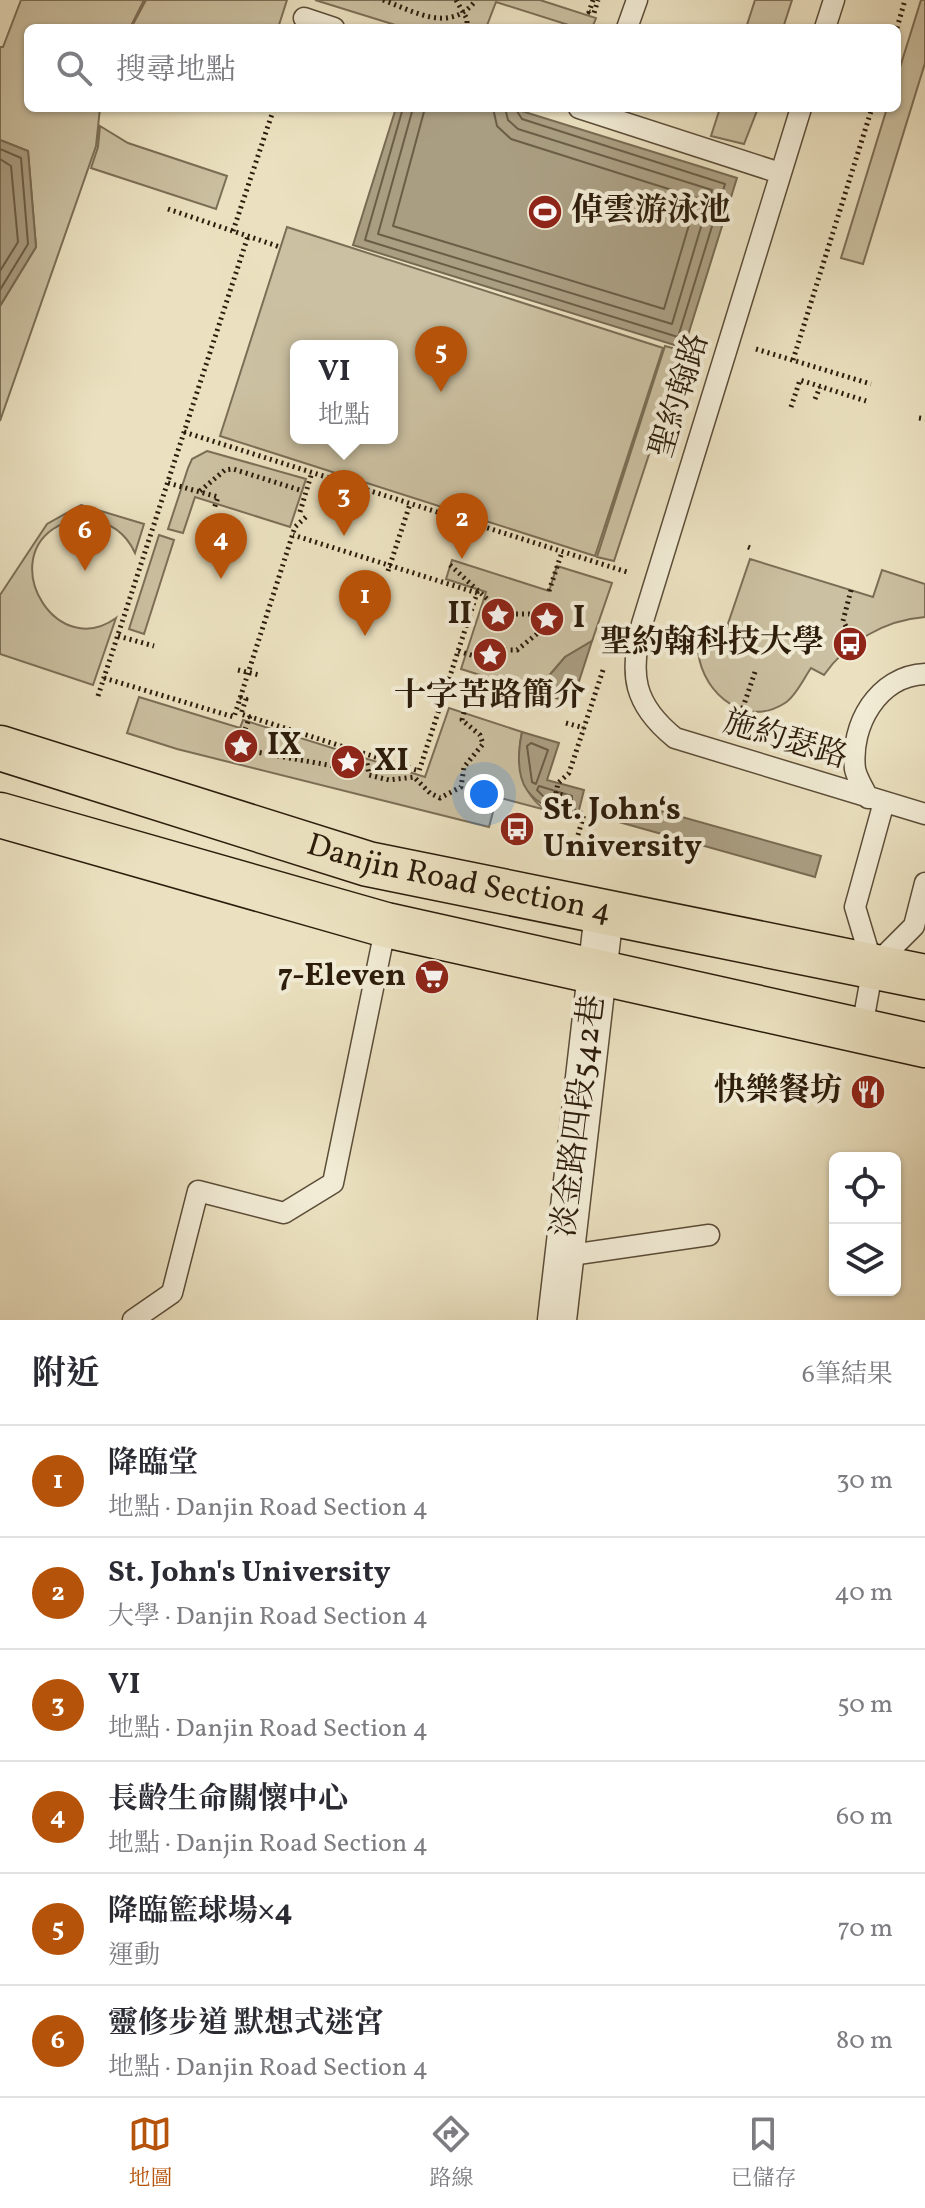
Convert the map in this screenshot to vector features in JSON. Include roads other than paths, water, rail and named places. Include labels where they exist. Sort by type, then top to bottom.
[{"type":"main road","name":"Danjin Road Section 4","points":[[0,748],[368,864],[925,977]]},
{"type":"main road","name":"Danjin Road Section 4","points":[[0,815],[386,925],[925,1045]]},
{"type":"street","name":"淡金路四段542巷","points":[[557,1320],[604,913]]},
{"type":"lane","points":[[628,24],[637,0]]},
{"type":"lane","points":[[826,24],[834,0]]},
{"type":"lane","points":[[304,18],[322,24]]},
{"type":"lane","points":[[599,112],[780,173]]},
{"type":"lane","name":"聖約翰路","points":[[642,703],[634,669],[635,647],[800,112]]},
{"type":"lane","points":[[861,1033],[873,967],[855,907],[876,800],[855,772],[855,737],[873,699],[906,675],[925,674]]},
{"type":"lane","name":"施約瑟路","points":[[642,703],[655,722],[675,738],[925,814]]},
{"type":"lane","points":[[873,967],[914,926],[925,883]]},
{"type":"lane","points":[[133,1320],[172,1293],[198,1191],[284,1213],[333,1183],[386,925]]},
{"type":"lane","points":[[564,1256],[709,1235]]},
{"type":"water","name":"倬雲游泳池","points":[[395,112],[525,112],[737,178],[684,348],[353,245]]},
{"type":"water","points":[[0,140],[28,151],[36,247],[0,306]]},
{"type":"water","points":[[592,641],[572,703],[535,692],[565,657]]},
{"type":"water","points":[[522,732],[559,743],[547,780],[584,790],[577,818],[546,807],[527,790],[519,766]]},
{"type":"water","points":[[625,801],[821,856],[815,877],[619,822]]},
{"type":"place","name":"倬雲游泳池","points":[[545,212]]},
{"type":"place","name":"降臨籃球場×4","points":[[441,392]]},
{"type":"place","name":"VI","points":[[344,536]]},
{"type":"place","name":"St. John's University","points":[[462,559]]},
{"type":"place","name":"靈修步道 默想式迷宮","points":[[85,571]]},
{"type":"place","name":"長齡生命關懷中心","points":[[221,579]]},
{"type":"place","name":"II","points":[[498,615]]},
{"type":"place","name":"I","points":[[547,619]]},
{"type":"place","name":"降臨堂","points":[[365,636]]},
{"type":"place","name":"聖約翰科技大學","points":[[850,644]]},
{"type":"place","name":"十字苦路簡介","points":[[490,655]]},
{"type":"place","name":"IX","points":[[241,746]]},
{"type":"place","name":"XI","points":[[348,762]]},
{"type":"place","name":"St. John‘s University","points":[[517,829]]},
{"type":"place","name":"7-Eleven","points":[[432,977]]},
{"type":"place","name":"快樂餐坊","points":[[868,1092]]}]
